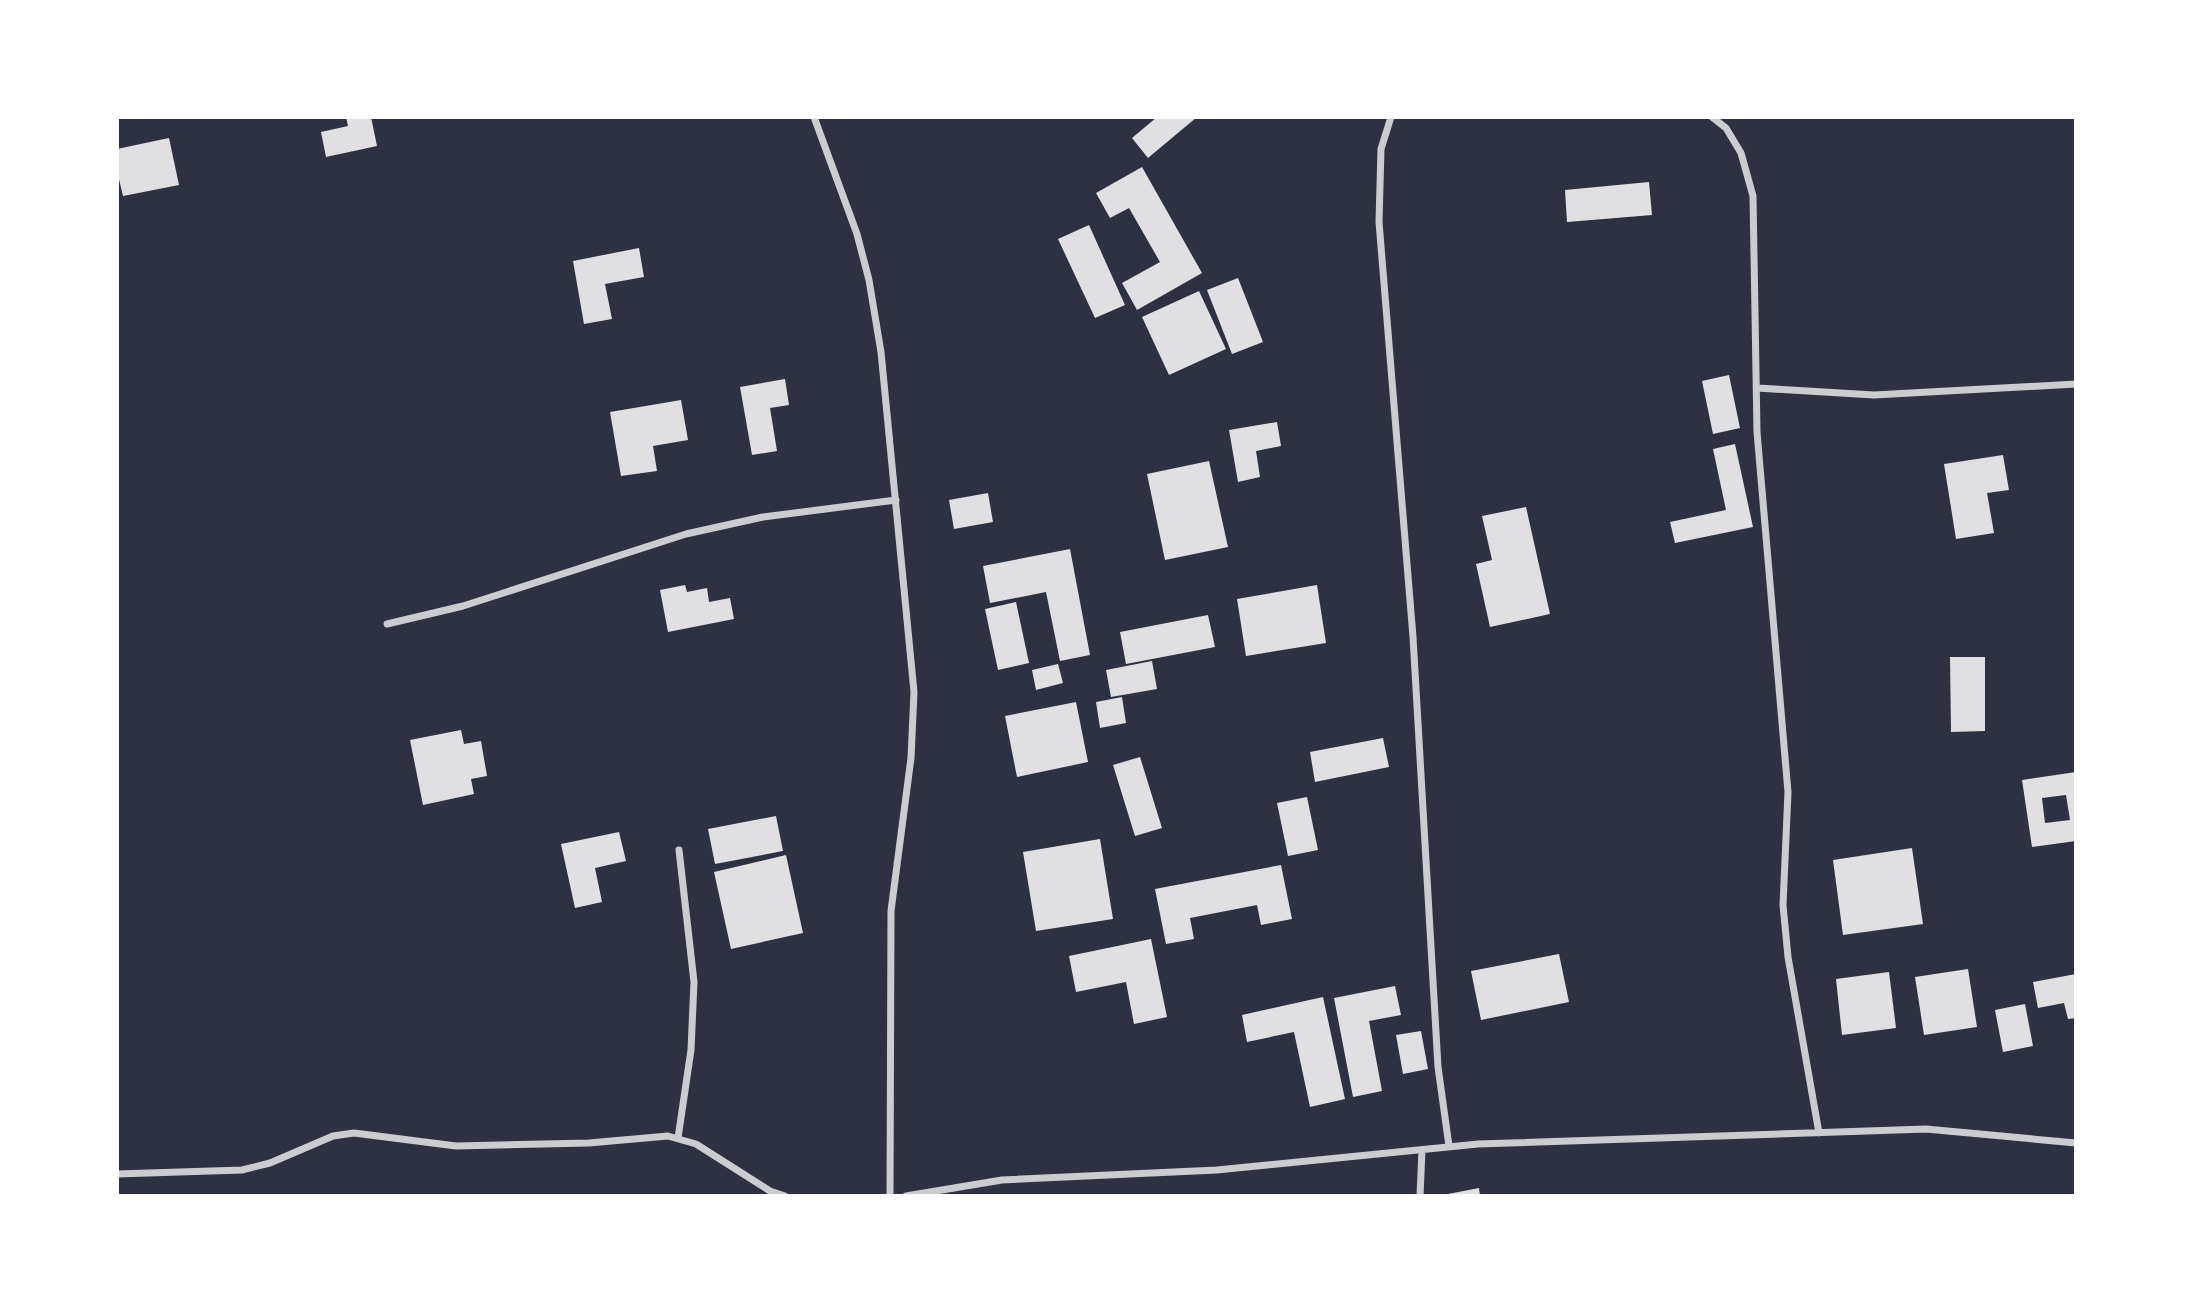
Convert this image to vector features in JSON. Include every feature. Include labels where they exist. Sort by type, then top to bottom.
[{"type":"street","points":[[814,117],[857,234],[869,280],[881,352],[914,692],[911,758],[891,911],[890,1196]]},
{"type":"street","points":[[1391,117],[1381,149],[1379,222],[1413,638],[1438,1067],[1449,1146]]},
{"type":"street","points":[[1712,117],[1726,128],[1741,153],[1753,196],[1757,432],[1788,792],[1783,905],[1790,970],[1819,1133]]},
{"type":"street","points":[[1757,387],[1874,394],[2076,384]]},
{"type":"street","points":[[387,624],[463,606],[686,534],[763,517],[896,500]]},
{"type":"street","points":[[678,1138],[691,1050],[694,982],[679,850]]},
{"type":"street","points":[[906,1196],[1002,1180],[1217,1170],[1449,1146],[1926,1129],[2076,1143]]},
{"type":"street","points":[[117,1174],[242,1170],[270,1163],[332,1136],[354,1133],[456,1146],[589,1143],[668,1136],[696,1144],[770,1191],[785,1196]]},
{"type":"street","points":[[1420,1196],[1422,1150]]},
{"type":"building","points":[[346,117],[371,117],[377,146],[326,157],[321,132],[348,126]]},
{"type":"building","points":[[1157,117],[1197,117],[1148,158],[1132,138]]},
{"type":"building","points":[[169,138],[179,185],[123,196],[117,171],[117,149]]},
{"type":"building","points":[[1142,167],[1202,273],[1137,310],[1122,283],[1160,262],[1129,208],[1110,218],[1096,193]]},
{"type":"building","points":[[1649,182],[1652,215],[1567,222],[1565,190]]},
{"type":"building","points":[[1089,225],[1125,305],[1095,318],[1058,239]]},
{"type":"building","points":[[639,248],[644,277],[605,284],[612,319],[584,324],[573,261]]},
{"type":"building","points":[[1238,278],[1263,342],[1232,354],[1207,290]]},
{"type":"building","points":[[1199,291],[1226,349],[1169,375],[1142,317]]},
{"type":"building","points":[[1729,375],[1740,428],[1713,434],[1702,381]]},
{"type":"building","points":[[785,379],[789,405],[770,408],[777,451],[752,455],[740,387]]},
{"type":"building","points":[[681,400],[688,440],[653,446],[657,471],[621,476],[610,412]]},
{"type":"building","points":[[1277,422],[1281,446],[1256,451],[1260,477],[1238,482],[1229,430]]},
{"type":"building","points":[[1735,444],[1753,527],[1675,543],[1670,522],[1726,510],[1713,449]]},
{"type":"building","points":[[2003,455],[2009,490],[1987,493],[1994,533],[1956,539],[1944,464]]},
{"type":"building","points":[[1209,461],[1228,547],[1165,560],[1147,474]]},
{"type":"building","points":[[988,493],[993,522],[954,529],[949,500]]},
{"type":"building","points":[[1526,507],[1550,614],[1490,627],[1476,564],[1492,560],[1482,516]]},
{"type":"building","points":[[1070,549],[1090,655],[1060,661],[1046,592],[990,603],[983,566]]},
{"type":"building","points":[[685,585],[687,592],[707,588],[709,602],[730,598],[734,619],[668,632],[660,590]]},
{"type":"building","points":[[1317,585],[1326,643],[1246,656],[1237,599]]},
{"type":"building","points":[[1016,602],[1029,663],[998,670],[985,609]]},
{"type":"building","points":[[1208,615],[1215,647],[1126,664],[1120,632]]},
{"type":"building","points":[[1950,657],[1985,657],[1985,731],[1951,732]]},
{"type":"building","points":[[1152,661],[1157,689],[1111,697],[1106,670]]},
{"type":"building","points":[[1058,664],[1063,683],[1036,690],[1032,670]]},
{"type":"building","points":[[1122,697],[1126,723],[1100,728],[1096,702]]},
{"type":"building","points":[[1076,702],[1088,762],[1017,777],[1005,716]]},
{"type":"building","points":[[461,730],[464,744],[481,741],[487,776],[471,779],[474,794],[423,805],[410,740]]},
{"type":"building","points":[[1383,738],[1389,767],[1315,782],[1310,752]]},
{"type":"building","points":[[1140,757],[1162,828],[1135,836],[1113,765]]},
{"type":"building","points":[[2076,772],[2076,841],[2032,847],[2022,780]],"holes":[[[2066,795],[2070,820],[2045,823],[2042,798]]]},
{"type":"building","points":[[1307,797],[1318,850],[1288,856],[1277,803]]},
{"type":"building","points":[[776,816],[783,851],[715,864],[708,829]]},
{"type":"building","points":[[619,832],[626,861],[595,868],[602,902],[575,908],[561,844]]},
{"type":"building","points":[[1100,839],[1113,919],[1036,931],[1023,852]]},
{"type":"building","points":[[1912,848],[1923,924],[1843,935],[1833,860]]},
{"type":"building","points":[[786,855],[803,933],[731,949],[714,872]]},
{"type":"building","points":[[1281,865],[1292,919],[1261,925],[1257,905],[1190,918],[1194,939],[1166,944],[1155,889]]},
{"type":"building","points":[[1151,939],[1167,1017],[1134,1024],[1126,982],[1076,992],[1069,956]]},
{"type":"building","points":[[1559,954],[1569,1002],[1481,1020],[1471,971]]},
{"type":"building","points":[[1968,969],[1977,1027],[1924,1035],[1915,977]]},
{"type":"building","points":[[1889,972],[1896,1028],[1842,1035],[1836,979]]},
{"type":"building","points":[[2076,974],[2076,1018],[2068,1019],[2064,1003],[2038,1008],[2033,982]]},
{"type":"building","points":[[1395,986],[1401,1015],[1369,1021],[1382,1091],[1353,1097],[1334,998]]},
{"type":"building","points":[[1323,997],[1345,1099],[1310,1107],[1294,1032],[1247,1042],[1242,1015]]},
{"type":"building","points":[[2025,1004],[2033,1046],[2003,1052],[1995,1010]]},
{"type":"building","points":[[1421,1031],[1428,1069],[1403,1074],[1396,1035]]},
{"type":"building","points":[[1479,1188],[1480,1196],[1448,1196],[1448,1194]]}]
